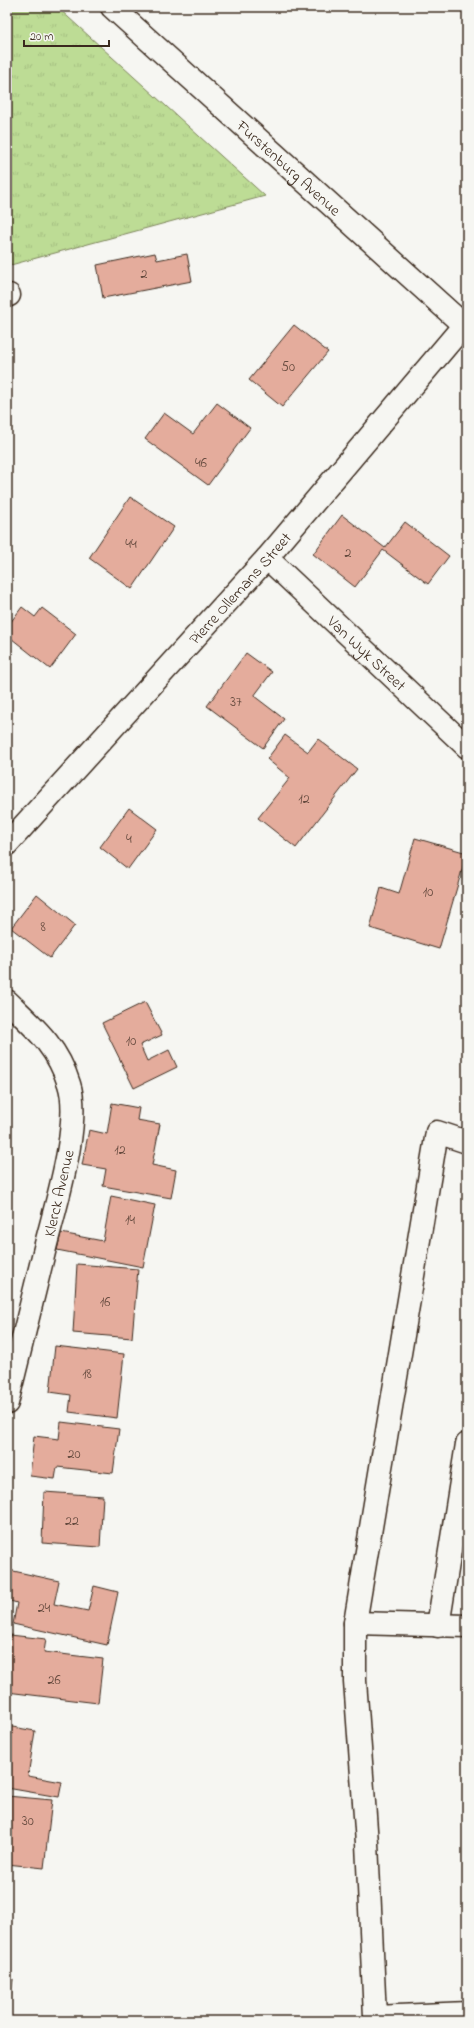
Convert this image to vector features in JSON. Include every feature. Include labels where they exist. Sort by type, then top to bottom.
[{"type":"street","name":"Furstenburg Avenue","points":[[112,7],[465,326]]},
{"type":"street","name":"Pierre Ollemans Street","points":[[7,844],[267,558],[465,326]]},
{"type":"street","name":"Van Wyk Street","points":[[267,558],[467,747]]},
{"type":"street","name":"Klerck Avenue","points":[[7,1001],[40,1032],[58,1056],[70,1086],[72,1113],[67,1157],[7,1403]]},
{"type":"street","points":[[467,1142],[438,1132],[355,1623],[355,1681],[367,1843],[375,2017],[467,2013]]},
{"type":"street","points":[[438,1626],[467,1444]]},
{"type":"street","points":[[355,1623],[467,1626]]},
{"type":"green space","points":[[7,7],[57,7],[265,196],[7,266]]},
{"type":"building","points":[[155,253],[157,260],[187,254],[192,281],[103,298],[97,265]]},
{"type":"building","points":[[294,325],[328,352],[282,407],[249,380]]},
{"type":"building","points":[[217,403],[250,428],[208,485],[145,439],[164,413],[193,434]]},
{"type":"building","points":[[130,497],[174,527],[132,589],[89,558]]},
{"type":"building","points":[[342,515],[385,548],[405,522],[449,556],[428,584],[383,550],[355,587],[313,554]]},
{"type":"building","points":[[22,607],[35,617],[42,608],[76,634],[50,669],[7,635],[7,627]]},
{"type":"building","points":[[246,653],[272,672],[254,696],[284,719],[263,748],[207,706]]},
{"type":"building","points":[[285,735],[308,752],[318,739],[357,769],[296,848],[258,818],[290,778],[267,759]]},
{"type":"building","points":[[129,808],[157,829],[128,869],[100,847]]},
{"type":"building","points":[[415,838],[467,853],[439,949],[370,928],[381,888],[399,894]]},
{"type":"building","points":[[37,894],[75,925],[50,958],[11,928]]},
{"type":"building","points":[[145,1002],[162,1035],[140,1045],[147,1061],[169,1050],[177,1067],[134,1088],[102,1023]]},
{"type":"building","points":[[112,1103],[139,1108],[137,1120],[160,1124],[152,1165],[176,1170],[171,1198],[103,1186],[106,1169],[82,1165],[89,1130],[107,1134]]},
{"type":"building","points":[[111,1196],[155,1205],[143,1267],[57,1250],[61,1233],[103,1241]]},
{"type":"building","points":[[77,1264],[138,1269],[132,1338],[73,1333]]},
{"type":"building","points":[[55,1346],[124,1354],[117,1418],[69,1412],[71,1395],[50,1392]]},
{"type":"building","points":[[61,1422],[119,1429],[113,1473],[57,1467],[55,1479],[30,1476],[34,1436],[59,1439]]},
{"type":"building","points":[[44,1492],[103,1496],[100,1547],[42,1543]]},
{"type":"building","points":[[9,1570],[59,1581],[54,1604],[88,1611],[94,1586],[118,1592],[107,1645],[13,1624],[17,1603],[7,1600]]},
{"type":"building","points":[[10,1635],[46,1639],[44,1652],[103,1659],[98,1703],[7,1692],[7,1665]]},
{"type":"building","points":[[7,1726],[35,1731],[28,1776],[62,1782],[59,1797],[7,1788]]},
{"type":"building","points":[[7,1796],[52,1800],[44,1868],[7,1864],[9,1840],[7,1840]]},
{"type":"building","points":[[7,1979],[13,1979],[9,2006],[7,2005]]}]
